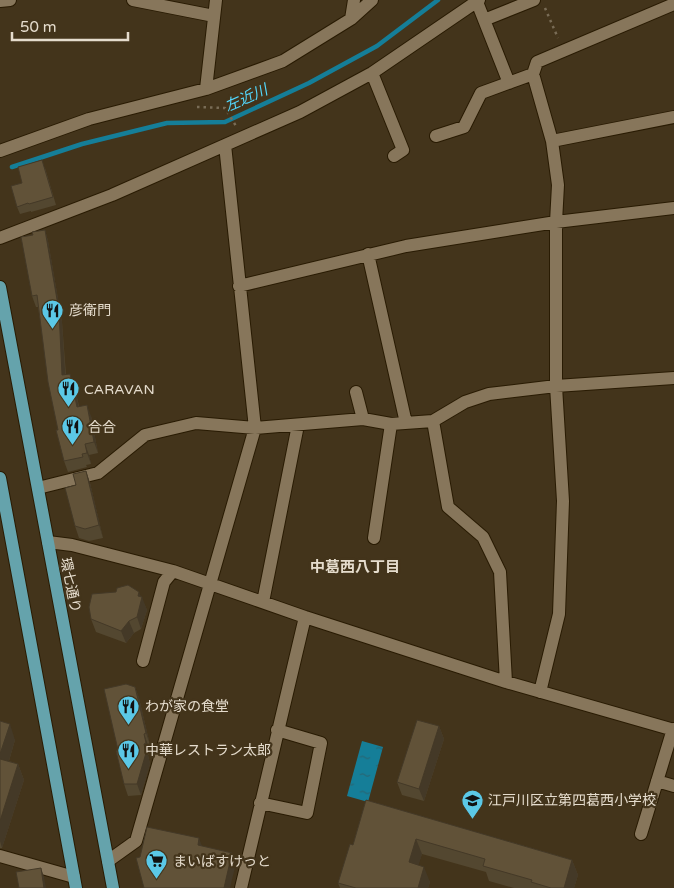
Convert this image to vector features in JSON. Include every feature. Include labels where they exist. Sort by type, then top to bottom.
[{"type":"main road","name":"環七通り","points":[[0,287],[113,888]]},
{"type":"main road","points":[[0,478],[5,526],[75,882]]},
{"type":"street","points":[[0,1],[10,0]]},
{"type":"street","points":[[132,0],[214,16]]},
{"type":"street","points":[[206,88],[216,0]]},
{"type":"street","points":[[351,19],[354,0]]},
{"type":"street","points":[[0,151],[89,119],[206,88],[283,60],[351,19],[372,0]]},
{"type":"street","points":[[484,20],[534,0]]},
{"type":"street","points":[[0,238],[112,195],[300,112],[372,73],[478,1],[509,83]]},
{"type":"street","points":[[540,692],[559,614],[563,500],[556,386],[556,222],[558,185],[552,141],[533,74],[538,62],[674,4]]},
{"type":"street","points":[[372,73],[403,150],[394,156]]},
{"type":"street","points":[[436,136],[464,127],[481,94],[533,74]]},
{"type":"street","points":[[552,141],[674,117]]},
{"type":"street","points":[[108,861],[136,841],[255,428],[225,145]]},
{"type":"street","points":[[239,286],[406,246],[556,222],[674,208]]},
{"type":"street","points":[[368,254],[406,423]]},
{"type":"street","points":[[38,488],[98,473],[146,435],[196,423],[255,428],[363,419],[391,424],[433,421],[465,402],[488,394],[556,386],[674,378]]},
{"type":"street","points":[[356,392],[363,419]]},
{"type":"street","points":[[433,421],[448,506],[483,537],[500,572],[506,682]]},
{"type":"street","points":[[374,538],[391,424]]},
{"type":"street","points":[[263,602],[298,425]]},
{"type":"street","points":[[48,542],[72,545],[173,571],[305,617],[506,682],[673,729],[641,834]]},
{"type":"street","points":[[143,661],[164,582],[173,571]]},
{"type":"street","points":[[241,888],[305,617]]},
{"type":"street","points":[[260,803],[307,813],[321,743],[277,730]]},
{"type":"street","points":[[657,781],[674,786]]},
{"type":"street","points":[[0,856],[75,882]]},
{"type":"path","points":[[541,0],[564,51]]},
{"type":"path","points":[[225,108],[244,137]]},
{"type":"water","points":[[362,741],[383,747],[368,802],[347,796]]},
{"type":"building","points":[[42,160],[53,197],[17,207],[11,186],[22,183],[18,167]]},
{"type":"building","points":[[45,230],[59,311],[62,375],[70,374],[77,407],[87,405],[94,442],[85,444],[87,453],[82,454],[83,457],[64,461],[56,430],[58,430],[48,382],[37,295],[32,296],[21,237],[33,235],[32,232]]},
{"type":"building","points":[[86,471],[99,525],[85,529],[75,526],[65,488],[76,485],[73,474]]},
{"type":"building","points":[[128,585],[139,592],[138,596],[142,597],[137,617],[129,621],[121,631],[91,619],[89,607],[92,594],[116,592],[117,588]]},
{"type":"building","points":[[126,684],[135,687],[146,733],[144,734],[146,743],[144,744],[146,753],[137,784],[124,784],[104,689]]},
{"type":"building","points":[[417,720],[439,726],[419,789],[397,782]]},
{"type":"building","points":[[0,721],[10,724],[0,754]]},
{"type":"building","points":[[0,759],[18,764],[0,821]]},
{"type":"building","points":[[366,800],[572,860],[564,888],[551,888],[531,882],[532,880],[483,866],[485,859],[416,839],[409,862],[424,867],[418,888],[356,888],[338,883],[350,844],[353,845]]},
{"type":"building","points":[[147,827],[199,838],[198,845],[232,853],[224,888],[144,888],[136,858],[140,857]]},
{"type":"building","points":[[41,868],[44,888],[19,888],[16,872]]},
{"type":"waterway","name":"左近川","points":[[12,167],[82,144],[167,123],[225,122],[309,83],[377,46],[438,0]]},
{"type":"place","name":"彦衛門","points":[[53,329]]},
{"type":"place","name":"CARAVAN","points":[[68,408]]},
{"type":"place","name":"合合","points":[[72,446]]},
{"type":"place","name":"わが家の食堂","points":[[129,725]]},
{"type":"place","name":"中華レストラン太郎","points":[[129,769]]},
{"type":"place","name":"江戸川区立第四葛西小学校","points":[[472,819]]},
{"type":"place","name":"まいばすけっと","points":[[157,880]]},
{"type":"district","name":"中葛西八丁目","points":[[355,567]]}]
